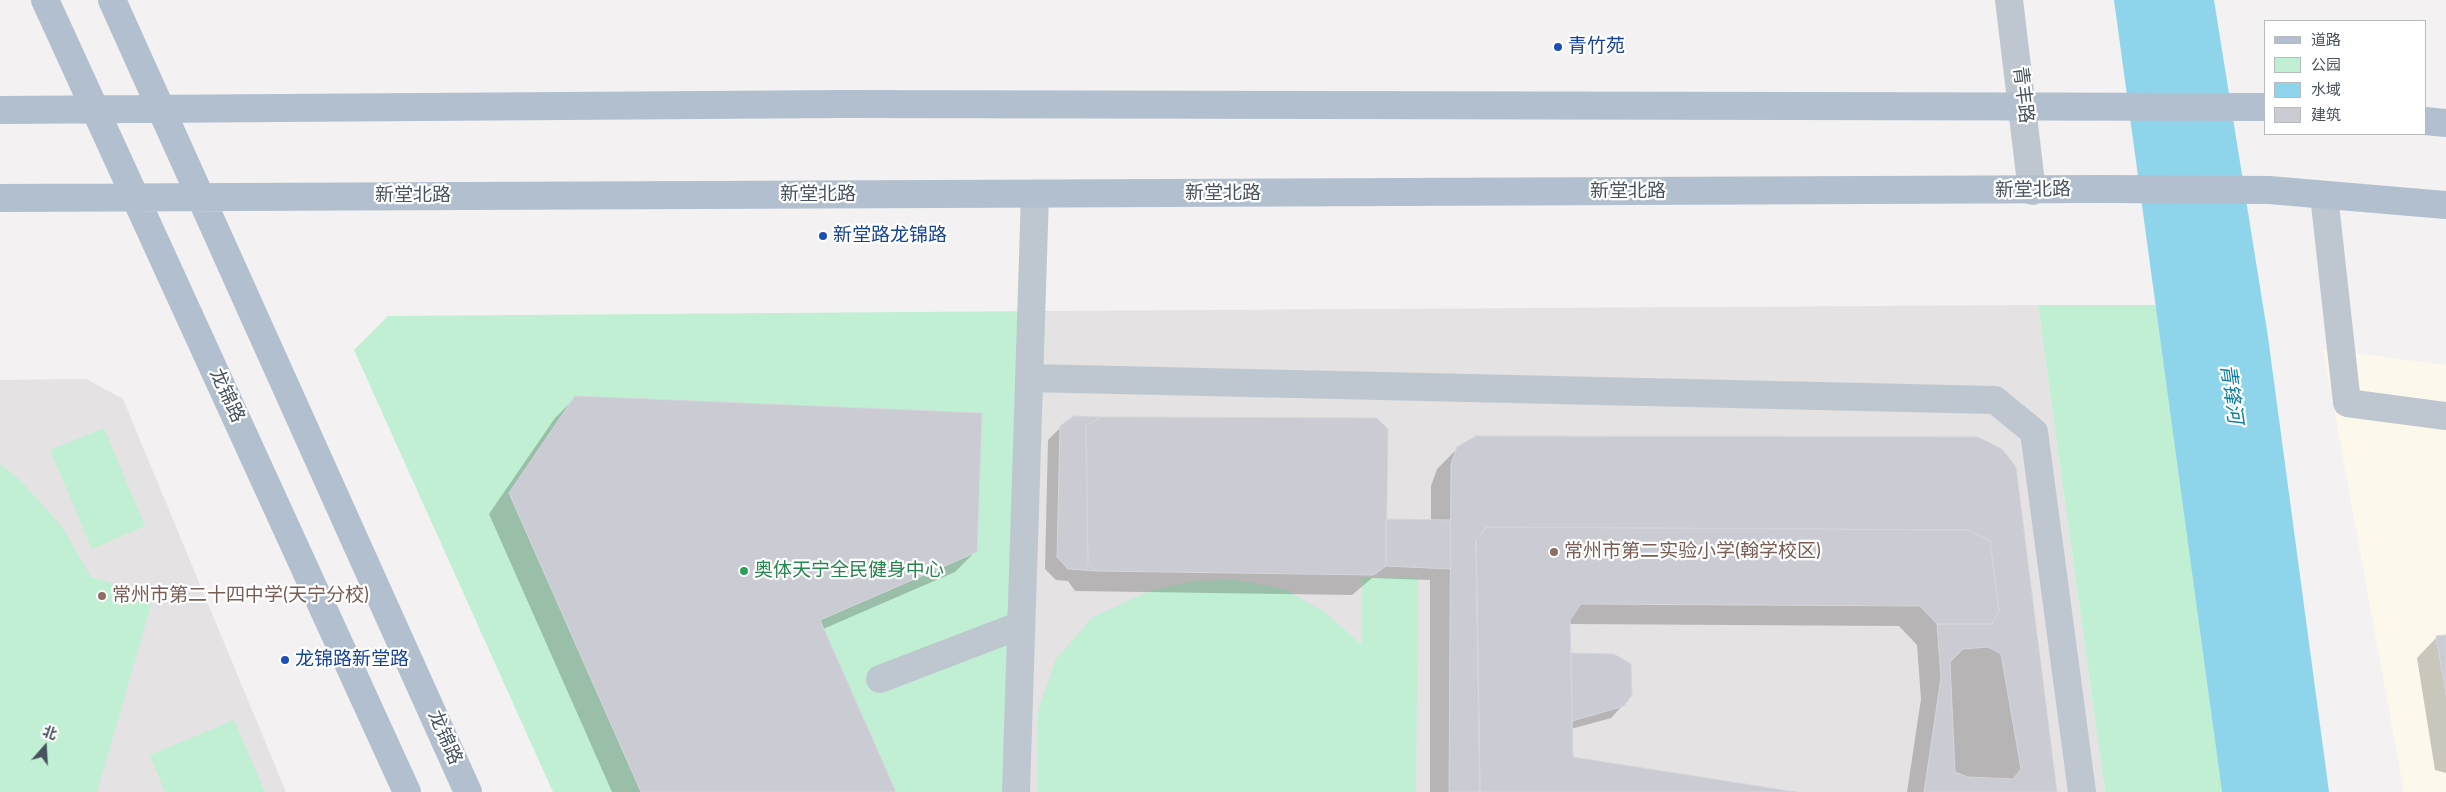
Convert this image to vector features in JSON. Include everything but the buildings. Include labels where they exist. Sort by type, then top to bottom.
[{"type":"main road","name":"龙锦路","points":[[45,0],[407,792]]},
{"type":"main road","name":"龙锦路","points":[[112,0],[202,196],[468,792]]},
{"type":"main road","points":[[0,110],[844,104],[2102,105],[2264,107]]},
{"type":"main road","points":[[2426,121],[2446,123]]},
{"type":"main road","name":"新堂北路","points":[[0,198],[2269,190],[2446,206]]},
{"type":"street","name":"青丰路","points":[[2009,0],[2032,191]]},
{"type":"street","points":[[1016,792],[1035,194]]},
{"type":"street","points":[[2324,195],[2347,402],[2446,416]]},
{"type":"street","points":[[1029,378],[1995,400],[2034,432],[2082,792]]},
{"type":"street","points":[[880,679],[1021,625]]},
{"type":"shaded area","name":"常州市第二实验小学(翰学校区)","points":[[2038,305],[2105,792],[1026,792],[1046,311]]},
{"type":"shaded area","points":[[2323,349],[2446,365],[2446,792],[2404,792]]},
{"type":"shaded area","name":"常州市第二十四中学(天宁分校)","points":[[86,379],[123,399],[286,792],[0,792],[0,380]]},
{"type":"green space","points":[[2038,305],[2157,305],[2222,792],[2105,792]]},
{"type":"green space","name":"奥体天宁全民健身中心","points":[[1046,311],[1026,792],[553,792],[354,350],[388,316]]},
{"type":"green space","points":[[104,428],[145,526],[92,549],[50,450]]},
{"type":"green space","points":[[0,464],[22,482],[62,527],[91,577],[154,595],[97,792],[0,792]]},
{"type":"green space","points":[[1362,578],[1418,578],[1416,792],[1037,792],[1038,711],[1056,659],[1093,617],[1149,591],[1196,581],[1236,580],[1284,589],[1323,611],[1362,645]]},
{"type":"green space","points":[[234,720],[265,792],[165,792],[150,755]]},
{"type":"water","name":"青锋河","points":[[2114,0],[2214,0],[2268,337],[2329,792],[2222,792]]},
{"type":"place","name":"青竹苑","points":[[1558,47]]},
{"type":"place","name":"新堂路龙锦路","points":[[823,236]]},
{"type":"place","name":"常州市第二实验小学(翰学校区)","points":[[1554,552]]},
{"type":"place","name":"奥体天宁全民健身中心","points":[[744,571]]},
{"type":"place","name":"常州市第二十四中学(天宁分校)","points":[[102,596]]},
{"type":"place","name":"龙锦路新堂路","points":[[285,660]]}]
